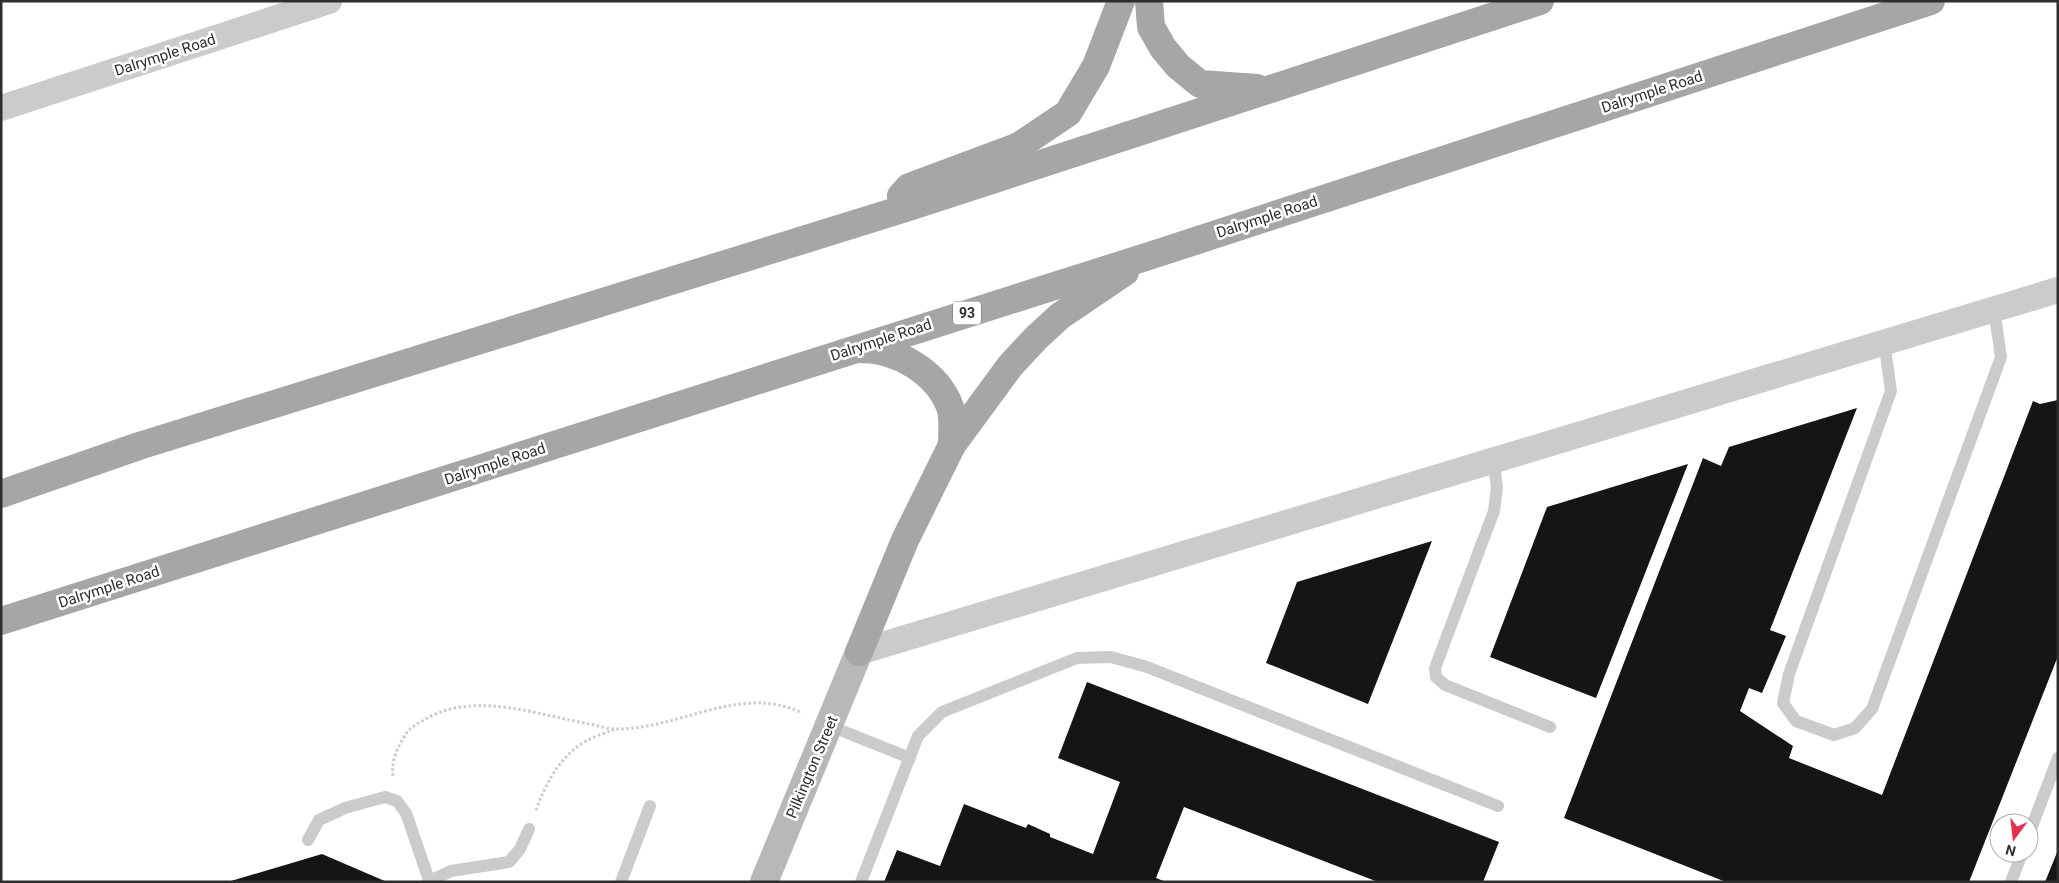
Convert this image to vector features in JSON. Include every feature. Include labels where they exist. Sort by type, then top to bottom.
[{"type":"main road","points":[[906,208],[901,196],[909,187],[1020,146],[1068,113],[1096,66],[1121,1]]},
{"type":"main road","points":[[1149,1],[1152,27],[1163,48],[1178,66],[1200,84],[1271,89]]},
{"type":"main road","points":[[1,494],[140,446],[906,208],[1540,1]]},
{"type":"main road","name":"Dalrymple Road","points":[[1,621],[1149,256],[1931,1]]},
{"type":"main road","points":[[859,652],[905,540],[952,445],[1010,366],[1036,338],[1060,316],[1149,256]]},
{"type":"main road","points":[[853,349],[875,350],[897,356],[916,366],[933,380],[950,409],[952,445]]},
{"type":"street","name":"Dalrymple Road","points":[[1,108],[329,1]]},
{"type":"street","points":[[859,652],[1493,459],[2058,290]]},
{"type":"street","name":"Pilkington Street","points":[[764,882],[859,652]]},
{"type":"lane","points":[[1884,341],[1891,391],[1789,674],[1783,703],[1796,721],[1834,735],[1855,728],[1872,709],[2001,356],[1994,309]]},
{"type":"lane","points":[[1493,459],[1497,487],[1494,511],[1435,668],[1436,677],[1445,685],[1550,727]]},
{"type":"lane","points":[[861,882],[918,736],[942,712],[1077,658],[1111,657],[1147,667],[1498,806]]},
{"type":"lane","points":[[830,726],[910,758]]},
{"type":"lane","points":[[2037,813],[2058,758]]},
{"type":"lane","points":[[308,840],[320,820],[345,808],[385,797],[397,801],[406,813],[429,881],[450,871],[509,862],[520,849],[530,829]]},
{"type":"lane","points":[[621,882],[650,806]]},
{"type":"lane","points":[[2011,882],[2018,863]]},
{"type":"path","points":[[530,829],[544,788],[557,767],[585,741],[616,729],[649,725],[722,706],[769,703],[792,708],[830,726]]},
{"type":"path","points":[[397,801],[392,766],[398,747],[408,729],[436,712],[470,705],[502,707],[616,729]]},
{"type":"building","points":[[2058,400],[2058,656],[1996,813],[1989,813],[1989,831],[1969,882],[1726,882],[1564,818],[1703,458],[1721,466],[1729,447],[1857,408],[1770,630],[1786,636],[1762,693],[1749,688],[1740,711],[1793,746],[1789,758],[1882,795],[2033,401],[2040,404]]},
{"type":"building","points":[[1688,464],[1596,698],[1490,657],[1547,507]]},
{"type":"building","points":[[1432,541],[1368,704],[1266,663],[1297,582]]},
{"type":"building","points":[[1087,682],[1499,842],[1483,882],[1378,882],[1184,807],[1156,878],[1166,882],[884,882],[897,850],[940,866],[964,804],[1026,828],[1028,824],[1050,834],[1050,837],[1093,854],[1120,782],[1058,758]]},
{"type":"building","points":[[2058,850],[2058,882],[2045,882]]},
{"type":"building","points":[[322,854],[387,882],[231,882],[231,881]]}]
